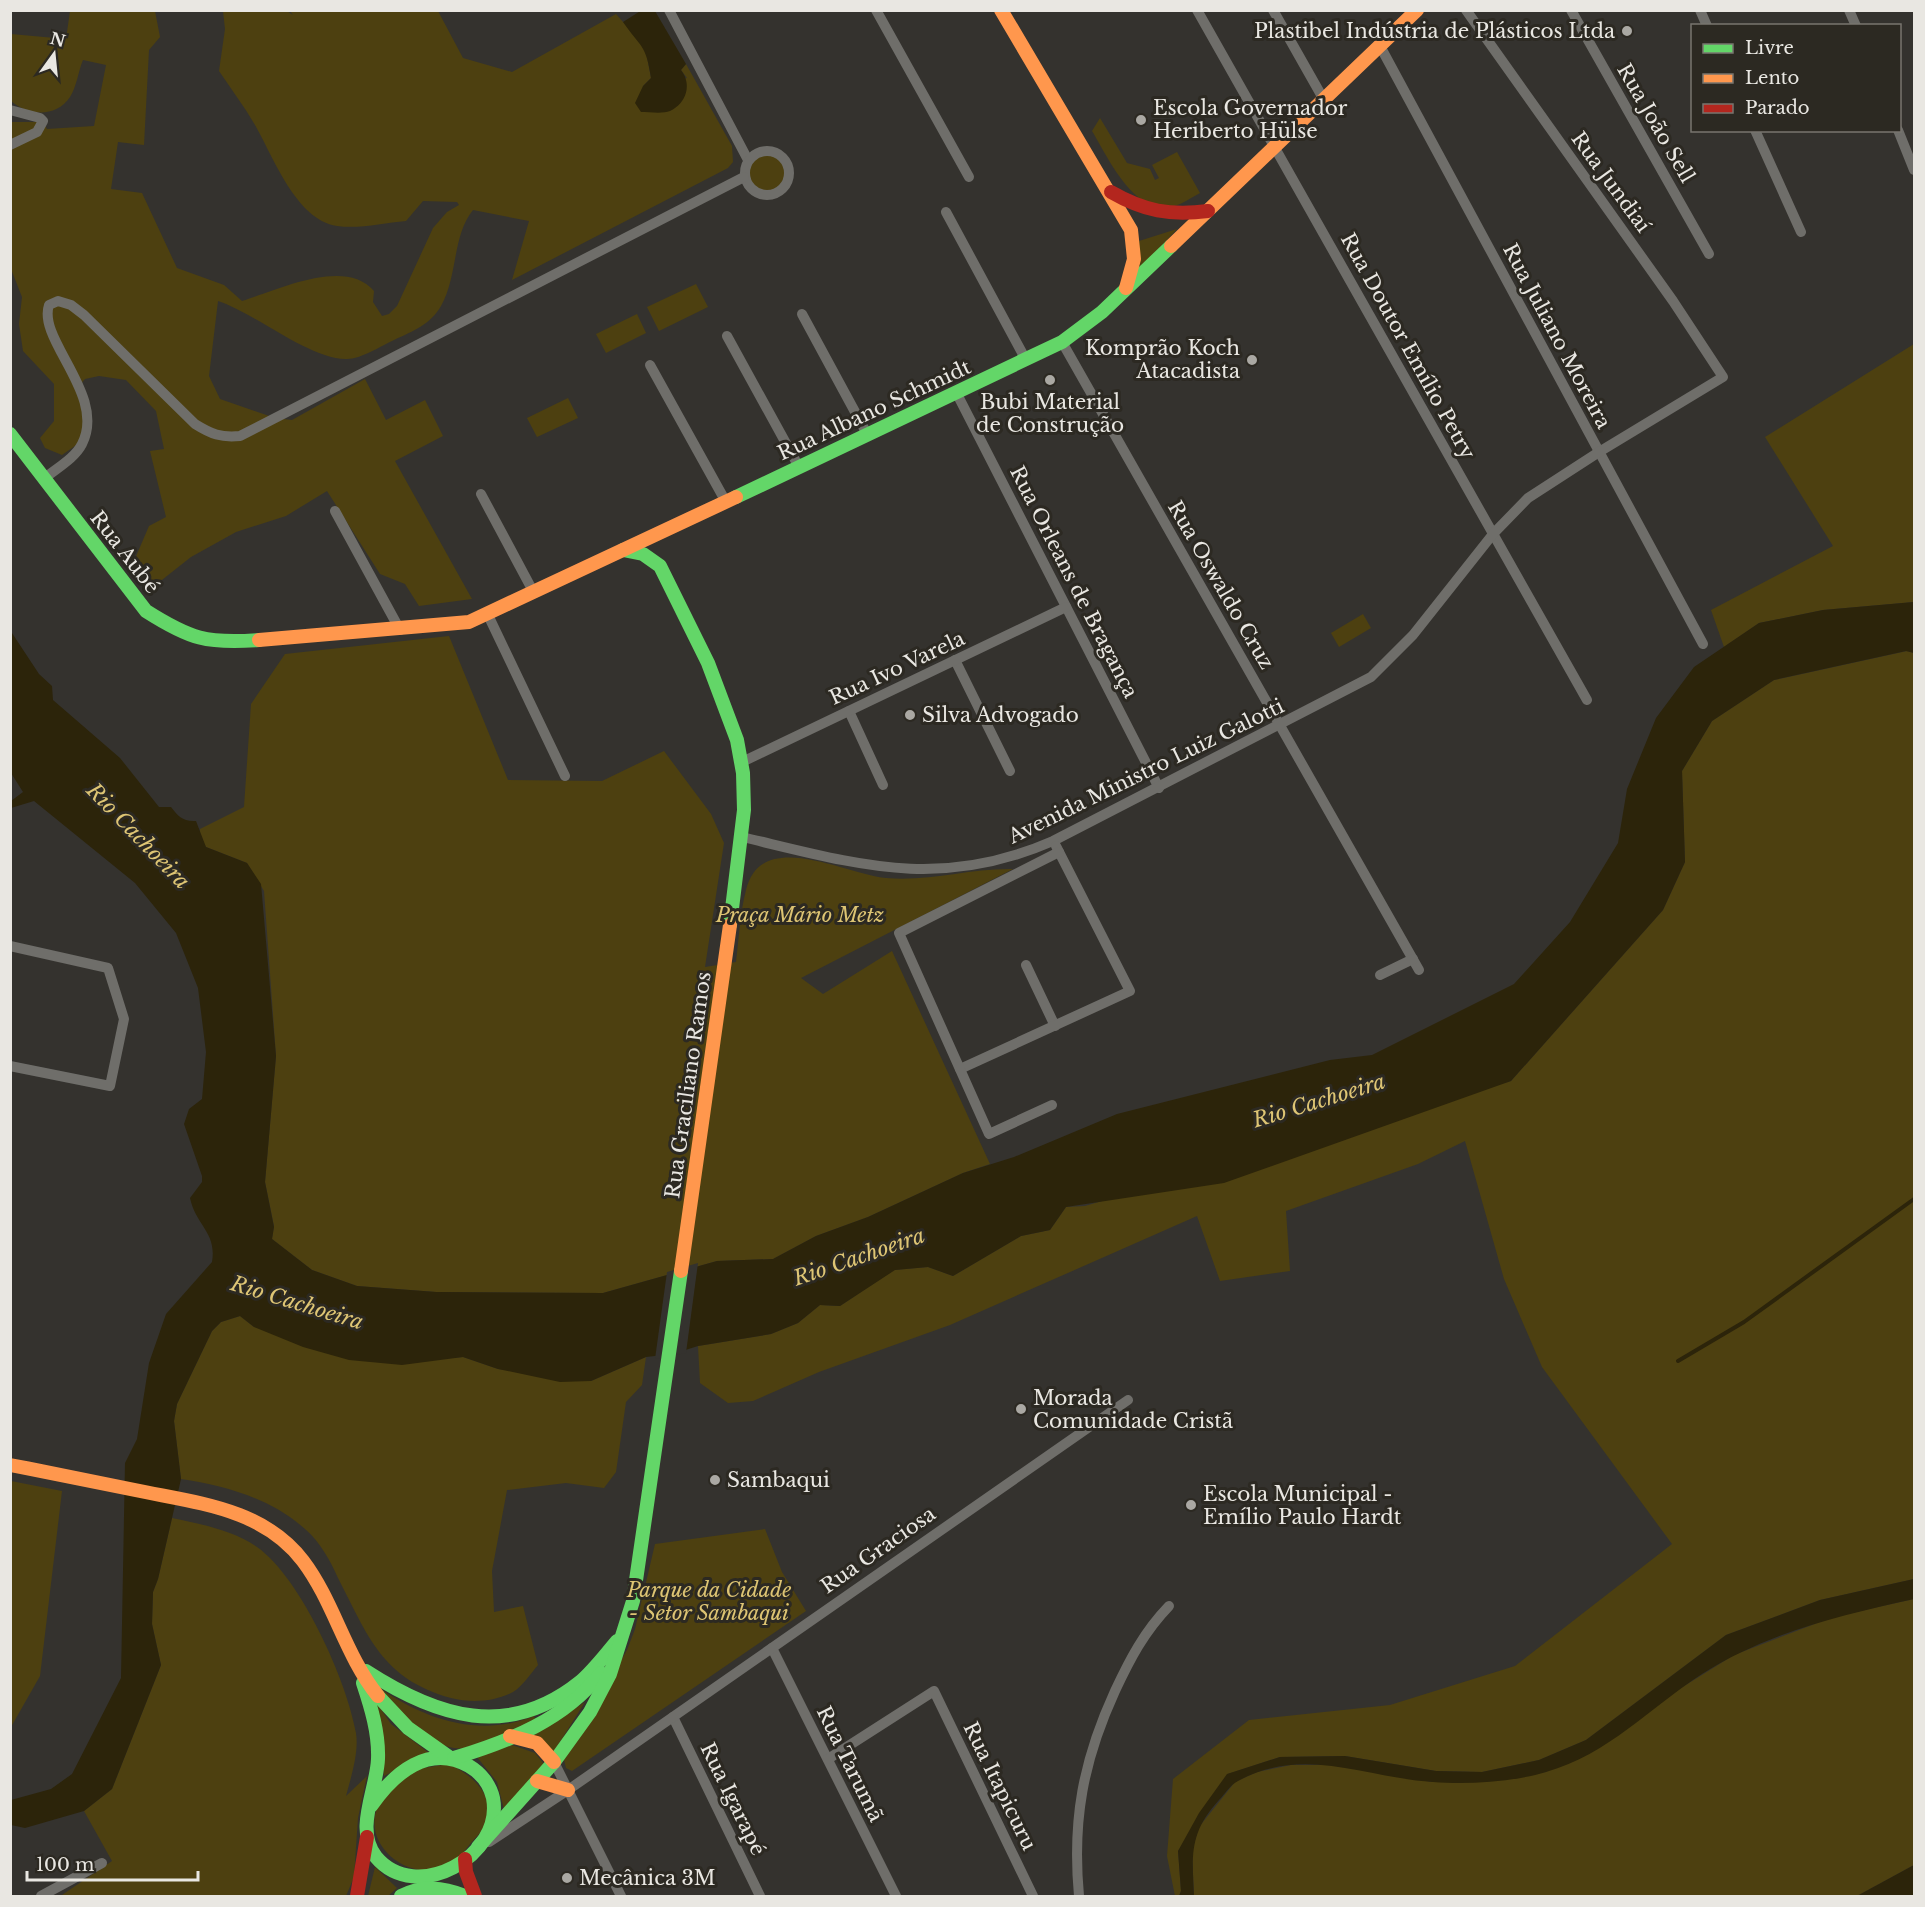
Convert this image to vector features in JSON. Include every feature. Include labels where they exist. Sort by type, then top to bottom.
[{"type":"main road","points":[[1001,10],[1109,190],[1135,239],[1134,269],[1124,291]]},
{"type":"main road","name":"Rua Albano Schmidt","points":[[242,643],[454,625],[488,615],[1062,342],[1089,324],[1417,10]]},
{"type":"main road","points":[[1109,190],[1148,212],[1178,215],[1208,211]]},
{"type":"main road","name":"Rua Aubé","points":[[10,434],[146,611],[174,628],[203,640],[242,643]]},
{"type":"main road","points":[[660,566],[662,542],[672,527]]},
{"type":"main road","points":[[622,550],[638,551],[651,557],[660,566]]},
{"type":"main road","name":"Rua Graciliano Ramos","points":[[471,1853],[554,1762],[578,1731],[613,1666],[638,1574],[661,1418],[742,837],[745,799],[742,762],[735,734],[714,680],[660,566]]},
{"type":"main road","points":[[10,1465],[185,1500],[243,1515],[277,1534],[294,1550],[310,1572],[358,1665],[394,1717],[416,1736],[475,1770],[491,1790],[493,1816],[471,1853],[466,1872],[475,1896]]},
{"type":"main road","name":"Rua Graciliano Ramos","points":[[451,1757],[510,1736],[566,1709],[583,1696],[605,1666],[626,1623]]},
{"type":"main road","points":[[358,1665],[385,1684],[435,1710],[467,1718],[503,1716],[537,1707],[580,1682],[617,1641]]},
{"type":"main road","points":[[357,1896],[378,1770],[371,1712],[358,1665]]},
{"type":"main road","points":[[510,1736],[537,1743],[554,1762]]},
{"type":"main road","points":[[371,1806],[387,1782],[405,1768],[428,1758],[451,1757]]},
{"type":"main road","points":[[537,1781],[568,1790]]},
{"type":"main road","points":[[368,1834],[371,1848],[378,1858],[397,1871],[438,1875],[454,1868],[471,1853]]},
{"type":"main road","points":[[397,1871],[406,1893],[428,1886],[444,1888],[465,1896]]},
{"type":"street","points":[[669,10],[748,160]]},
{"type":"street","points":[[876,10],[969,177]]},
{"type":"street","name":"Rua Doutor Emílio Petry","points":[[1197,10],[1587,700]]},
{"type":"street","points":[[1273,10],[1324,100]]},
{"type":"street","name":"Rua Jundiaí","points":[[1466,10],[1658,279],[1723,377]]},
{"type":"street","name":"Rua João Sell","points":[[1571,10],[1709,254]]},
{"type":"street","points":[[1700,10],[1706,24]]},
{"type":"street","name":"Rua Juliano Moreira","points":[[1380,46],[1703,644]]},
{"type":"street","points":[[10,110],[43,121],[37,132],[10,145]]},
{"type":"street","points":[[1756,132],[1801,232]]},
{"type":"street","points":[[1899,132],[1914,170]]},
{"type":"street","points":[[760,151],[776,152],[787,162],[789,177],[781,190],[766,195],[752,190],[744,177],[748,160],[760,151]]},
{"type":"street","points":[[45,478],[75,452],[82,444],[86,432],[85,405],[77,379],[48,324],[46,313],[48,305],[58,301],[71,305],[84,315],[195,424],[210,434],[225,437],[240,436],[744,177]]},
{"type":"street","points":[[946,212],[1026,360]]},
{"type":"street","points":[[802,314],[867,434]]},
{"type":"street","points":[[727,336],[799,466]]},
{"type":"street","name":"Rua Oswaldo Cruz","points":[[1062,342],[1419,970]]},
{"type":"street","points":[[650,365],[726,502]]},
{"type":"street","name":"Avenida Ministro Luiz Galotti","points":[[742,837],[855,863],[917,871],[961,867],[1006,859],[1053,841],[1355,687],[1384,666],[1413,635],[1493,534],[1528,498],[1723,377]]},
{"type":"street","name":"Rua Orleans de Bragança","points":[[956,392],[1159,788]]},
{"type":"street","points":[[481,494],[534,592]]},
{"type":"street","points":[[335,511],[400,630]]},
{"type":"street","name":"Rua Ivo Varela","points":[[742,762],[1066,607]]},
{"type":"street","points":[[488,615],[565,776]]},
{"type":"street","points":[[955,660],[1010,771]]},
{"type":"street","points":[[849,711],[883,785]]},
{"type":"street","points":[[960,1069],[1130,991],[1053,841]]},
{"type":"street","points":[[1052,1105],[989,1134],[899,933],[1059,852]]},
{"type":"street","points":[[10,946],[108,968],[124,1019],[110,1086],[10,1066]]},
{"type":"street","points":[[1380,975],[1413,959]]},
{"type":"street","points":[[1026,965],[1055,1026]]},
{"type":"street","name":"Rua Graciosa","points":[[471,1853],[568,1790],[1128,1400]]},
{"type":"street","points":[[1078,1896],[1076,1827],[1080,1795],[1094,1742],[1129,1659],[1152,1623],[1169,1606]]},
{"type":"street","name":"Rua Tarumã","points":[[772,1648],[896,1896]]},
{"type":"street","name":"Rua Itapicuru","points":[[828,1759],[934,1691],[1033,1896]]},
{"type":"street","name":"Rua Igarapé","points":[[673,1717],[760,1896]]},
{"type":"street","points":[[554,1762],[621,1896]]},
{"type":"street","points":[[43,1896],[102,1863]]},
{"type":"green space","points":[[70,11],[155,11],[160,37],[149,50],[144,145],[118,142],[111,189],[142,193],[177,268],[224,285],[242,301],[311,279],[329,276],[346,277],[361,281],[374,291],[373,302],[382,316],[389,314],[397,306],[433,228],[447,212],[459,205],[457,202],[423,201],[406,221],[354,227],[337,226],[322,221],[309,212],[287,185],[251,118],[219,71],[225,29],[223,11],[287,11],[293,15],[290,11],[438,11],[463,58],[512,72],[616,14],[645,47],[651,78],[643,86],[687,78],[681,70],[686,64],[732,146],[733,162],[728,168],[512,280],[529,221],[473,210],[466,220],[450,282],[437,313],[426,323],[371,352],[347,359],[316,352],[249,315],[218,301],[209,376],[220,399],[275,418],[292,420],[365,379],[386,420],[425,400],[443,436],[395,461],[472,599],[419,606],[405,584],[380,574],[327,491],[286,516],[236,532],[191,557],[153,587],[134,561],[149,526],[166,517],[150,451],[164,449],[156,411],[126,380],[99,376],[85,379],[76,390],[85,414],[82,441],[62,455],[45,448],[40,438],[54,421],[54,384],[23,351],[19,324],[22,297],[11,269],[11,122],[43,122],[47,129],[94,126],[106,65],[83,60],[76,84],[64,104],[57,109],[42,113],[25,110],[11,101],[11,34],[66,39]]},
{"type":"green space","points":[[1100,118],[1127,163],[1150,169],[1155,180],[1159,178],[1152,165],[1177,152],[1200,193],[1177,205],[1160,207],[1147,203],[1135,194],[1114,169],[1092,131]]},
{"type":"green space","points":[[767,154],[780,160],[786,173],[780,186],[767,192],[754,186],[748,173],[754,160]]},
{"type":"green space","points":[[1177,229],[1139,270],[1139,241]]},
{"type":"green space","points":[[696,284],[708,307],[659,331],[647,307]]},
{"type":"green space","points":[[637,314],[646,333],[606,353],[596,334]]},
{"type":"green space","points":[[1914,344],[1914,602],[1823,610],[1759,623],[1724,647],[1711,610],[1833,546],[1765,437]]},
{"type":"green space","points":[[568,398],[578,418],[537,437],[527,418]]},
{"type":"green space","points":[[1363,614],[1371,628],[1339,647],[1331,633]]},
{"type":"green space","name":"Praça Mário Metz","points":[[449,636],[508,780],[602,781],[664,751],[711,814],[724,843],[705,967],[736,962],[746,890],[755,871],[768,861],[786,857],[806,859],[869,875],[902,879],[1013,869],[801,978],[823,994],[892,951],[990,1164],[963,1173],[868,1217],[816,1236],[773,1259],[717,1261],[603,1293],[436,1292],[357,1286],[312,1270],[272,1239],[274,1226],[265,1182],[276,1056],[264,891],[247,863],[206,847],[200,838],[200,829],[244,807],[251,704],[285,654]]},
{"type":"green space","points":[[1907,651],[1914,653],[1914,1579],[1820,1600],[1726,1635],[1586,1740],[1539,1760],[1482,1772],[1436,1771],[1345,1756],[1280,1757],[1228,1774],[1178,1851],[1181,1891],[1179,1896],[1175,1896],[1167,1856],[1173,1779],[1249,1720],[1390,1705],[1515,1666],[1672,1544],[1542,1367],[1504,1279],[1465,1141],[1418,1164],[1286,1211],[1290,1271],[1220,1281],[1197,1216],[950,1325],[819,1372],[753,1401],[728,1403],[700,1383],[698,1346],[771,1334],[798,1323],[820,1305],[840,1306],[894,1270],[928,1267],[953,1276],[1021,1236],[1050,1230],[1066,1207],[1085,1206],[1511,1081],[1663,910],[1685,862],[1682,771],[1712,721],[1774,680]]},
{"type":"green space","points":[[240,1316],[254,1327],[439,1359],[463,1357],[498,1369],[591,1381],[646,1357],[642,1385],[626,1402],[616,1472],[604,1488],[566,1483],[507,1490],[492,1571],[494,1612],[523,1606],[538,1665],[516,1690],[490,1700],[466,1701],[428,1690],[408,1679],[380,1653],[359,1619],[328,1558],[305,1529],[262,1501],[214,1485],[181,1479],[174,1421],[177,1404],[212,1331],[221,1322]]},
{"type":"green space","points":[[11,1481],[62,1491],[40,1676],[11,1727]]},
{"type":"green space","points":[[172,1518],[227,1532],[257,1547],[274,1562],[290,1582],[320,1632],[343,1686],[356,1733],[355,1757],[346,1796],[367,1776],[358,1818],[354,1877],[346,1896],[62,1895],[112,1861],[84,1811],[112,1789],[161,1665],[152,1624],[153,1592]]},
{"type":"green space","name":"Parque da Cidade - Setor Sambaqui","points":[[765,1529],[782,1572],[806,1611],[572,1771],[566,1768],[564,1760],[627,1650],[635,1629],[655,1544]]},
{"type":"green space","points":[[1914,1599],[1914,1865],[1857,1896],[1194,1896],[1192,1850],[1199,1827],[1235,1782],[1257,1772],[1291,1765],[1337,1765],[1432,1782],[1478,1782],[1546,1772],[1734,1655],[1833,1617]]},
{"type":"green space","points":[[381,1689],[416,1709],[454,1722],[494,1725],[534,1716],[536,1721],[471,1747],[457,1748],[444,1745],[420,1730]]},
{"type":"green space","points":[[374,1699],[391,1724],[429,1753],[384,1776]]},
{"type":"green space","points":[[585,1702],[553,1753],[532,1736]]},
{"type":"green space","points":[[512,1745],[535,1753],[544,1764],[504,1809],[497,1782],[477,1757]]},
{"type":"green space","points":[[449,1764],[473,1780],[484,1794],[488,1803],[486,1823],[463,1853],[450,1864],[434,1870],[409,1867],[388,1854],[381,1844],[374,1821],[377,1808],[409,1770]]},
{"type":"green space","points":[[375,1867],[397,1888],[388,1896],[368,1896]]},
{"type":"water","points":[[642,10],[655,11],[686,64],[681,70],[686,81],[686,93],[676,108],[667,112],[641,112],[635,103],[643,86],[651,78],[645,52],[623,22]]},
{"type":"water","name":"Rio Cachoeira","points":[[1914,602],[1914,653],[1906,651],[1774,680],[1712,721],[1682,771],[1685,862],[1663,910],[1511,1081],[1224,1183],[1066,1207],[1050,1230],[1021,1236],[953,1276],[928,1267],[895,1270],[840,1306],[820,1305],[798,1323],[771,1334],[698,1346],[673,1354],[646,1357],[591,1381],[560,1382],[498,1369],[463,1357],[402,1365],[349,1360],[303,1347],[254,1327],[240,1316],[221,1322],[212,1331],[177,1404],[174,1421],[181,1479],[153,1592],[152,1624],[161,1665],[112,1789],[84,1811],[25,1828],[11,1825],[11,1800],[51,1789],[72,1774],[121,1678],[125,1463],[137,1439],[149,1363],[166,1314],[212,1262],[213,1252],[212,1243],[190,1198],[202,1182],[202,1176],[184,1124],[189,1109],[202,1099],[206,1052],[198,988],[176,933],[135,883],[34,801],[11,808],[11,801],[23,792],[11,773],[10,630],[39,674],[52,686],[53,700],[120,758],[159,807],[171,807],[181,818],[196,821],[206,847],[247,863],[261,884],[276,1056],[265,1182],[274,1227],[272,1239],[312,1270],[357,1286],[436,1292],[603,1293],[717,1261],[773,1259],[816,1236],[868,1217],[963,1173],[1014,1157],[1117,1114],[1330,1060],[1372,1055],[1514,984],[1570,922],[1618,843],[1627,789],[1656,718],[1694,667],[1759,623],[1823,610]]},
{"type":"water","points":[[1914,1579],[1914,1599],[1805,1627],[1752,1647],[1702,1674],[1590,1754],[1546,1772],[1505,1780],[1446,1783],[1311,1764],[1287,1765],[1238,1781],[1209,1812],[1197,1834],[1193,1856],[1194,1896],[1179,1896],[1181,1891],[1178,1851],[1199,1813],[1227,1774],[1280,1757],[1345,1756],[1436,1771],[1482,1772],[1539,1760],[1586,1740],[1726,1635],[1820,1600]]},
{"type":"water","points":[[1914,1865],[1914,1896],[1857,1896]]},
{"type":"pier","points":[[698,1263],[686,1353],[655,1359],[667,1272]]},
{"type":"waterway","points":[[1678,1361],[1744,1322],[1914,1199]]},
{"type":"traffic: fast","points":[[736,497],[1062,342],[1102,312],[1171,246]]},
{"type":"traffic: fast","points":[[10,434],[146,611],[187,634],[212,640],[259,640]]},
{"type":"traffic: fast","points":[[623,550],[643,554],[660,566],[708,663],[737,740],[743,773],[744,810],[730,925]]},
{"type":"traffic: fast","points":[[478,1847],[554,1762],[590,1712],[610,1674],[633,1601],[681,1271]]},
{"type":"traffic: fast","points":[[366,1671],[419,1700],[446,1710],[473,1716],[499,1716],[526,1711],[553,1700],[580,1682],[617,1641]]},
{"type":"traffic: fast","points":[[454,1758],[535,1727],[570,1704],[601,1673]]},
{"type":"traffic: fast","points":[[363,1683],[374,1720],[378,1749],[377,1771],[367,1822],[367,1835],[376,1857],[393,1871],[413,1876],[433,1875],[454,1867],[471,1855],[485,1838],[493,1819],[493,1798],[490,1788],[481,1776],[469,1766],[440,1758],[426,1760],[402,1773],[390,1783],[371,1806]]},
{"type":"traffic: fast","points":[[378,1696],[408,1728],[449,1757]]},
{"type":"traffic: fast","points":[[401,1896],[409,1892],[433,1888],[465,1896]]},
{"type":"traffic: slow","points":[[1001,10],[1131,230],[1134,259],[1126,288]]},
{"type":"traffic: slow","points":[[1171,246],[1417,10]]},
{"type":"traffic: slow","points":[[259,640],[469,622],[736,497]]},
{"type":"traffic: slow","points":[[681,1271],[730,925]]},
{"type":"traffic: slow","points":[[10,1465],[204,1504],[248,1519],[268,1529],[287,1543],[314,1577],[357,1663],[378,1696]]},
{"type":"traffic: slow","points":[[510,1736],[537,1743],[554,1762]]},
{"type":"traffic: slow","points":[[537,1781],[568,1790]]},
{"type":"traffic: jam","points":[[1111,192],[1146,208],[1181,213],[1208,211]]},
{"type":"traffic: jam","points":[[357,1896],[367,1837]]},
{"type":"traffic: jam","points":[[465,1859],[466,1872],[475,1896]]},
{"type":"place","name":"Plastibel Indústria de Plásticos Ltda","points":[[1627,31]]},
{"type":"place","name":"Escola Governador Heriberto Hülse","points":[[1141,120]]},
{"type":"place","name":"Komprão Koch Atacadista","points":[[1252,360]]},
{"type":"place","name":"Bubi Material de Construção","points":[[1050,380]]},
{"type":"place","name":"Silva Advogado","points":[[910,715]]},
{"type":"place","name":"Morada Comunidade Cristã","points":[[1021,1409]]},
{"type":"place","name":"Sambaqui","points":[[715,1480]]},
{"type":"place","name":"Escola Municipal - Emílio Paulo Hardt","points":[[1191,1505]]},
{"type":"place","name":"Mecânica 3M","points":[[567,1878]]}]
